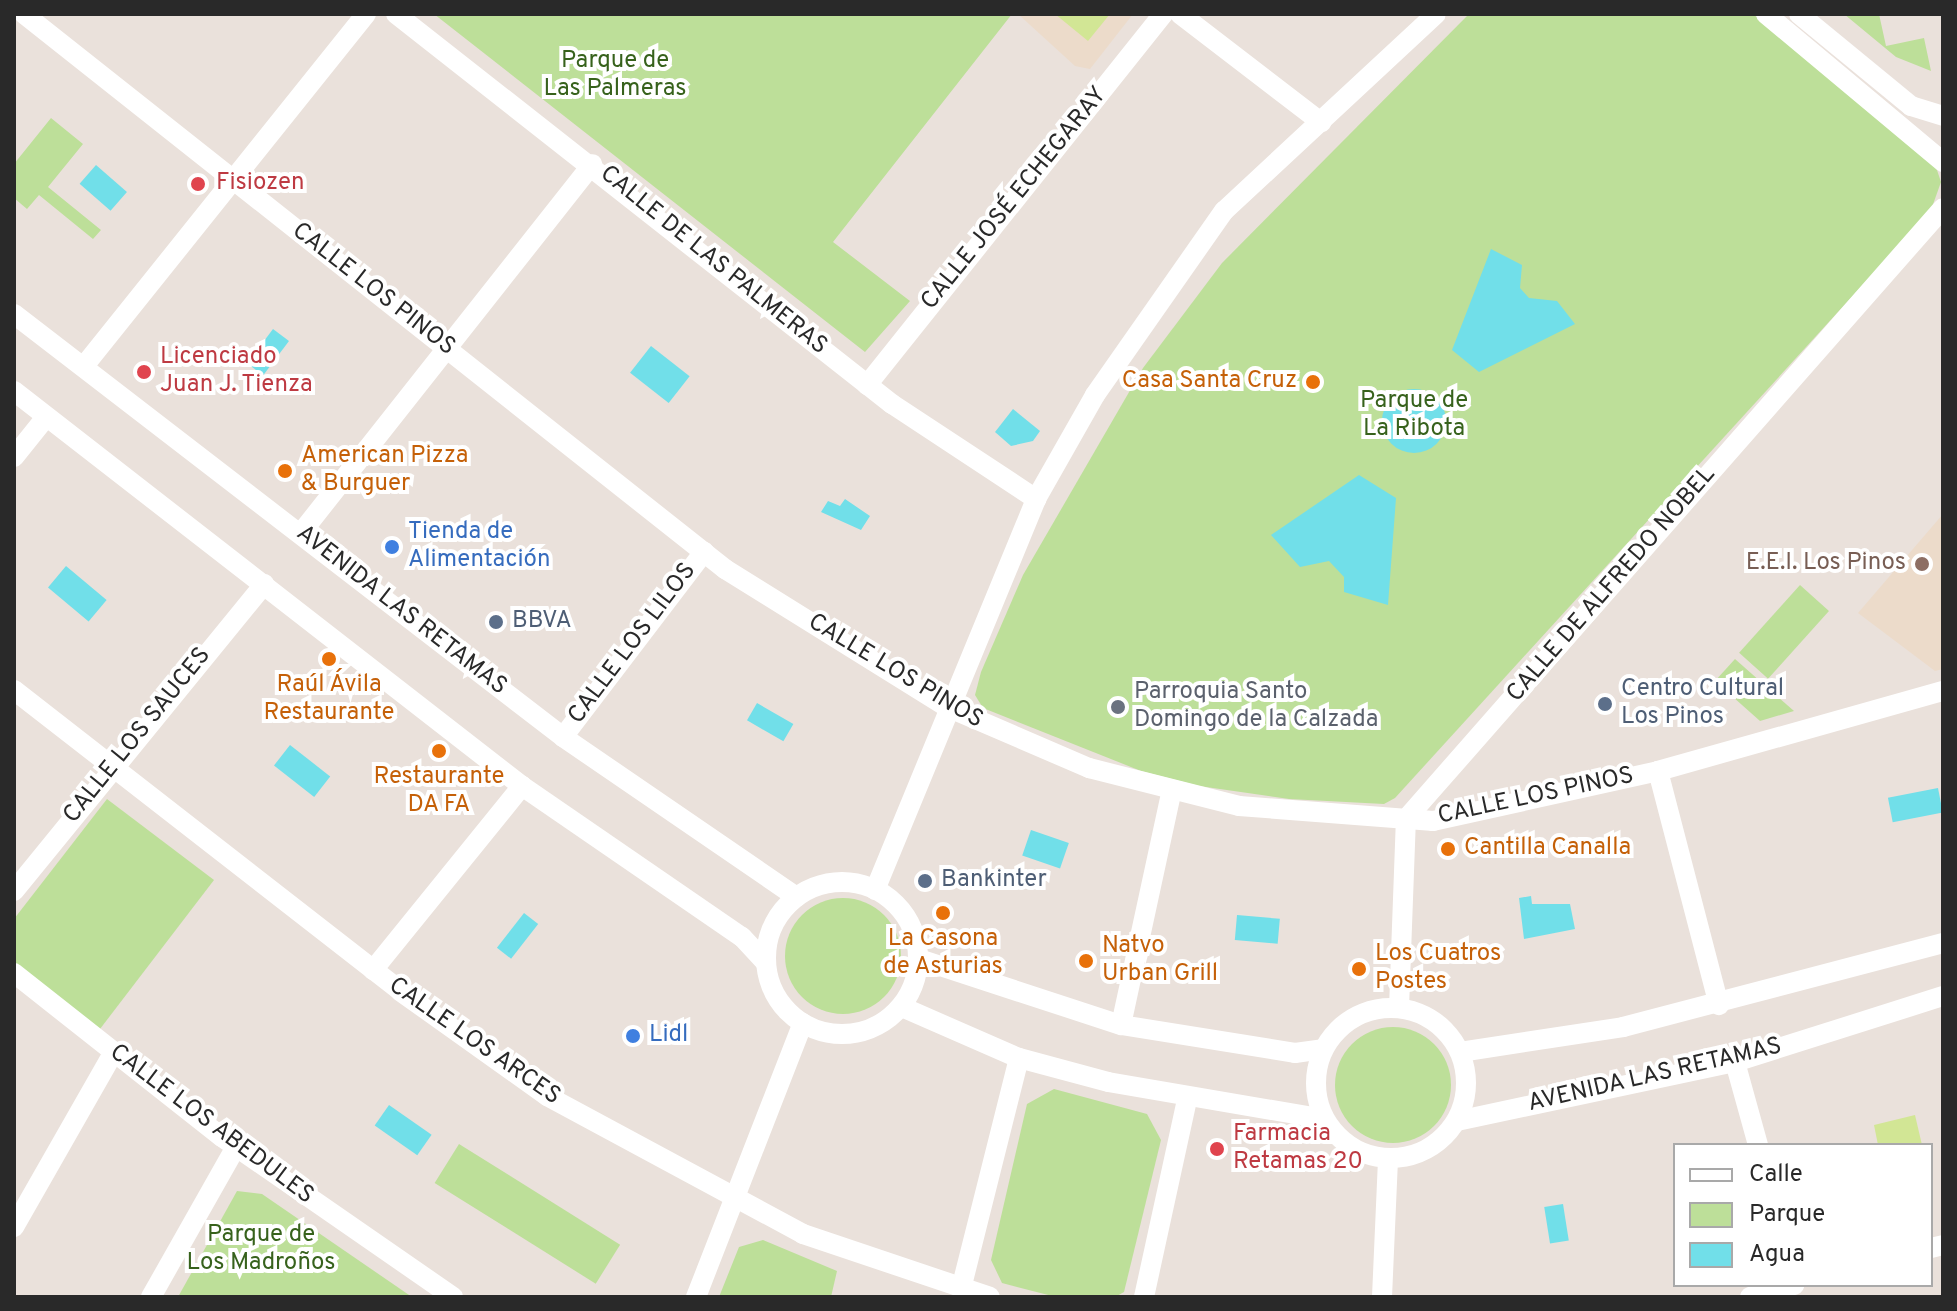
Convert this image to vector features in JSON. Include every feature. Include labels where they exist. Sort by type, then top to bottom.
[{"type":"street","name":"CALLE LOS PINOS","points":[[24,14],[704,552],[945,706],[1014,740],[1171,793],[1294,813],[1433,821],[1658,771],[1943,691]]},
{"type":"street","points":[[84,366],[366,14]]},
{"type":"street","name":"CALLE DE LAS PALMERAS","points":[[396,14],[592,164],[867,385],[1036,499]]},
{"type":"street","name":"CALLE JOSÉ ECHEGARAY","points":[[867,385],[1163,14]]},
{"type":"street","points":[[1180,14],[1321,122]]},
{"type":"street","points":[[875,890],[945,706],[1036,499],[1095,395],[1224,211],[1436,14]]},
{"type":"street","points":[[1766,14],[1943,162]]},
{"type":"street","points":[[1799,14],[1911,106],[1943,116]]},
{"type":"street","points":[[301,533],[444,345],[592,164]]},
{"type":"street","name":"CALLE DE ALFREDO NOBEL","points":[[1406,819],[1943,208]]},
{"type":"street","name":"AVENIDA LAS RETAMAS","points":[[14,314],[563,737],[797,897]]},
{"type":"street","points":[[14,391],[522,786],[742,937],[766,963],[780,1003],[803,1023],[836,1035],[861,1033],[902,1007],[919,959],[907,918],[875,890],[835,882],[797,897],[774,926],[766,963]]},
{"type":"street","points":[[14,457],[46,417]]},
{"type":"street","name":"CALLE LOS LILOS","points":[[563,737],[704,552]]},
{"type":"street","name":"CALLE LOS SAUCES","points":[[14,891],[110,765],[264,584]]},
{"type":"street","name":"CALLE LOS ARCES","points":[[14,690],[373,970],[547,1096],[738,1203],[860,1258],[990,1297]]},
{"type":"street","points":[[1658,771],[1719,1005]]},
{"type":"street","points":[[373,970],[522,786]]},
{"type":"street","points":[[1121,1025],[1171,793]]},
{"type":"street","points":[[1399,1008],[1406,819]]},
{"type":"street","points":[[1460,1052],[1719,1005],[1943,943]]},
{"type":"street","points":[[919,959],[1121,1025],[1295,1053],[1323,1049]]},
{"type":"street","name":"CALLE LOS ABEDULES","points":[[14,973],[236,1147],[453,1297]]},
{"type":"street","name":"AVENIDA LAS RETAMAS","points":[[1457,1121],[1735,1062],[1943,996]]},
{"type":"street","points":[[902,1007],[1019,1058],[1187,1099],[1324,1119]]},
{"type":"street","points":[[1399,1008],[1435,1023],[1460,1052],[1465,1099],[1457,1121],[1428,1149],[1388,1159],[1340,1139],[1324,1119],[1316,1096],[1323,1049],[1355,1017],[1399,1008]]},
{"type":"street","points":[[696,1297],[738,1203],[803,1023]]},
{"type":"street","points":[[14,1227],[114,1052]]},
{"type":"street","points":[[961,1289],[1019,1058]]},
{"type":"street","points":[[1735,1062],[1757,1143]]},
{"type":"street","points":[[1144,1297],[1187,1099]]},
{"type":"street","points":[[151,1297],[236,1147]]},
{"type":"street","points":[[1382,1297],[1388,1159]]},
{"type":"street","points":[[1750,1297],[1787,1287]]},
{"type":"shaded area","points":[[1018,14],[1133,14],[1090,69],[1075,66]]},
{"type":"shaded area","name":"E.E.I. Los Pinos","points":[[1943,514],[1943,669],[1935,671],[1858,613]]},
{"type":"green space","name":"Parque de Las Palmeras","points":[[434,14],[1012,14],[833,242],[910,301],[865,352]]},
{"type":"green space","points":[[1055,14],[1110,14],[1088,41]]},
{"type":"green space","name":"Parque de La Ribota","points":[[1469,14],[1753,14],[1934,161],[1941,182],[1931,210],[1395,798],[1384,804],[1289,799],[1199,786],[1141,771],[983,708],[975,695],[981,672],[1023,575],[1143,368],[1222,263]]},
{"type":"green space","points":[[1844,14],[1879,14],[1886,46],[1924,38],[1931,71],[1896,57]]},
{"type":"green space","points":[[51,118],[83,144],[48,187],[101,230],[93,239],[39,195],[27,209],[14,198],[14,164]]},
{"type":"green space","points":[[1800,585],[1829,611],[1768,679],[1739,653]]},
{"type":"green space","points":[[1735,659],[1794,711],[1760,721],[1715,681]]},
{"type":"green space","points":[[107,799],[214,880],[100,1029],[14,962],[14,919]]},
{"type":"green space","points":[[843,898],[865,903],[884,915],[896,934],[901,956],[896,978],[884,997],[865,1009],[843,1014],[821,1009],[802,997],[790,978],[785,956],[790,934],[802,915],[821,903]]},
{"type":"green space","points":[[1393,1027],[1415,1032],[1434,1044],[1446,1063],[1451,1085],[1446,1107],[1434,1126],[1415,1138],[1393,1143],[1371,1138],[1352,1126],[1340,1107],[1335,1085],[1340,1063],[1352,1044],[1371,1032]]},
{"type":"green space","points":[[1054,1089],[1147,1114],[1161,1140],[1124,1292],[1115,1297],[1056,1297],[1002,1283],[991,1260],[1027,1104]]},
{"type":"green space","points":[[1915,1115],[1922,1143],[1878,1143],[1874,1125]]},
{"type":"green space","points":[[459,1144],[620,1245],[596,1284],[435,1183]]},
{"type":"green space","name":"Parque de Los Madroños","points":[[237,1191],[262,1194],[412,1297],[178,1297]]},
{"type":"green space","points":[[763,1240],[837,1271],[831,1297],[719,1297],[739,1247]]},
{"type":"water","points":[[96,165],[127,192],[111,211],[80,184]]},
{"type":"water","points":[[1491,249],[1522,265],[1520,288],[1529,298],[1557,301],[1575,324],[1479,372],[1452,350]]},
{"type":"water","points":[[273,329],[289,341],[263,375],[247,363]]},
{"type":"water","points":[[651,346],[690,376],[669,403],[630,373]]},
{"type":"water","points":[[1414,389],[1426,391],[1437,398],[1444,409],[1444,433],[1437,444],[1426,451],[1414,453],[1402,451],[1391,444],[1384,433],[1382,421],[1384,409],[1391,398],[1402,391]]},
{"type":"water","points":[[1013,409],[1040,431],[1033,441],[1011,446],[995,432]]},
{"type":"water","points":[[1359,475],[1396,498],[1388,605],[1344,592],[1344,577],[1329,561],[1300,567],[1271,535]]},
{"type":"water","points":[[845,499],[870,516],[861,530],[821,512],[828,501],[840,506]]},
{"type":"water","points":[[66,566],[107,600],[89,622],[48,587]]},
{"type":"water","points":[[757,703],[793,724],[783,741],[747,720]]},
{"type":"water","points":[[290,745],[330,776],[314,797],[274,765]]},
{"type":"water","points":[[1938,788],[1943,813],[1893,822],[1888,798]]},
{"type":"water","points":[[1031,830],[1069,843],[1060,869],[1022,856]]},
{"type":"water","points":[[1531,896],[1532,904],[1570,904],[1575,929],[1524,939],[1519,898]]},
{"type":"water","points":[[524,913],[538,924],[511,959],[497,948]]},
{"type":"water","points":[[1237,915],[1280,919],[1278,944],[1235,940]]},
{"type":"water","points":[[389,1105],[432,1135],[417,1155],[375,1125]]},
{"type":"water","points":[[1563,1204],[1569,1241],[1550,1244],[1544,1207]]},
{"type":"place","name":"Fisiozen","points":[[198,184]]},
{"type":"place","name":"Licenciado Juan J. Tienza","points":[[144,372]]},
{"type":"place","name":"Casa Santa Cruz","points":[[1313,382]]},
{"type":"place","name":"American Pizza & Burguer","points":[[285,471]]},
{"type":"place","name":"Tienda de Alimentación","points":[[392,547]]},
{"type":"place","name":"E.E.I. Los Pinos","points":[[1922,564]]},
{"type":"place","name":"BBVA","points":[[496,622]]},
{"type":"place","name":"Raúl Ávila Restaurante","points":[[329,659]]},
{"type":"place","name":"Centro Cultural Los Pinos","points":[[1605,704]]},
{"type":"place","name":"Parroquia Santo Domingo de la Calzada","points":[[1118,707]]},
{"type":"place","name":"Restaurante DA FA","points":[[439,751]]},
{"type":"place","name":"Cantilla Canalla","points":[[1448,849]]},
{"type":"place","name":"Bankinter","points":[[925,881]]},
{"type":"place","name":"La Casona de Asturias","points":[[943,913]]},
{"type":"place","name":"Natvo Urban Grill","points":[[1086,961]]},
{"type":"place","name":"Los Cuatros Postes","points":[[1359,969]]},
{"type":"place","name":"Lidl","points":[[633,1036]]},
{"type":"place","name":"Farmacia Retamas 20","points":[[1217,1149]]}]
